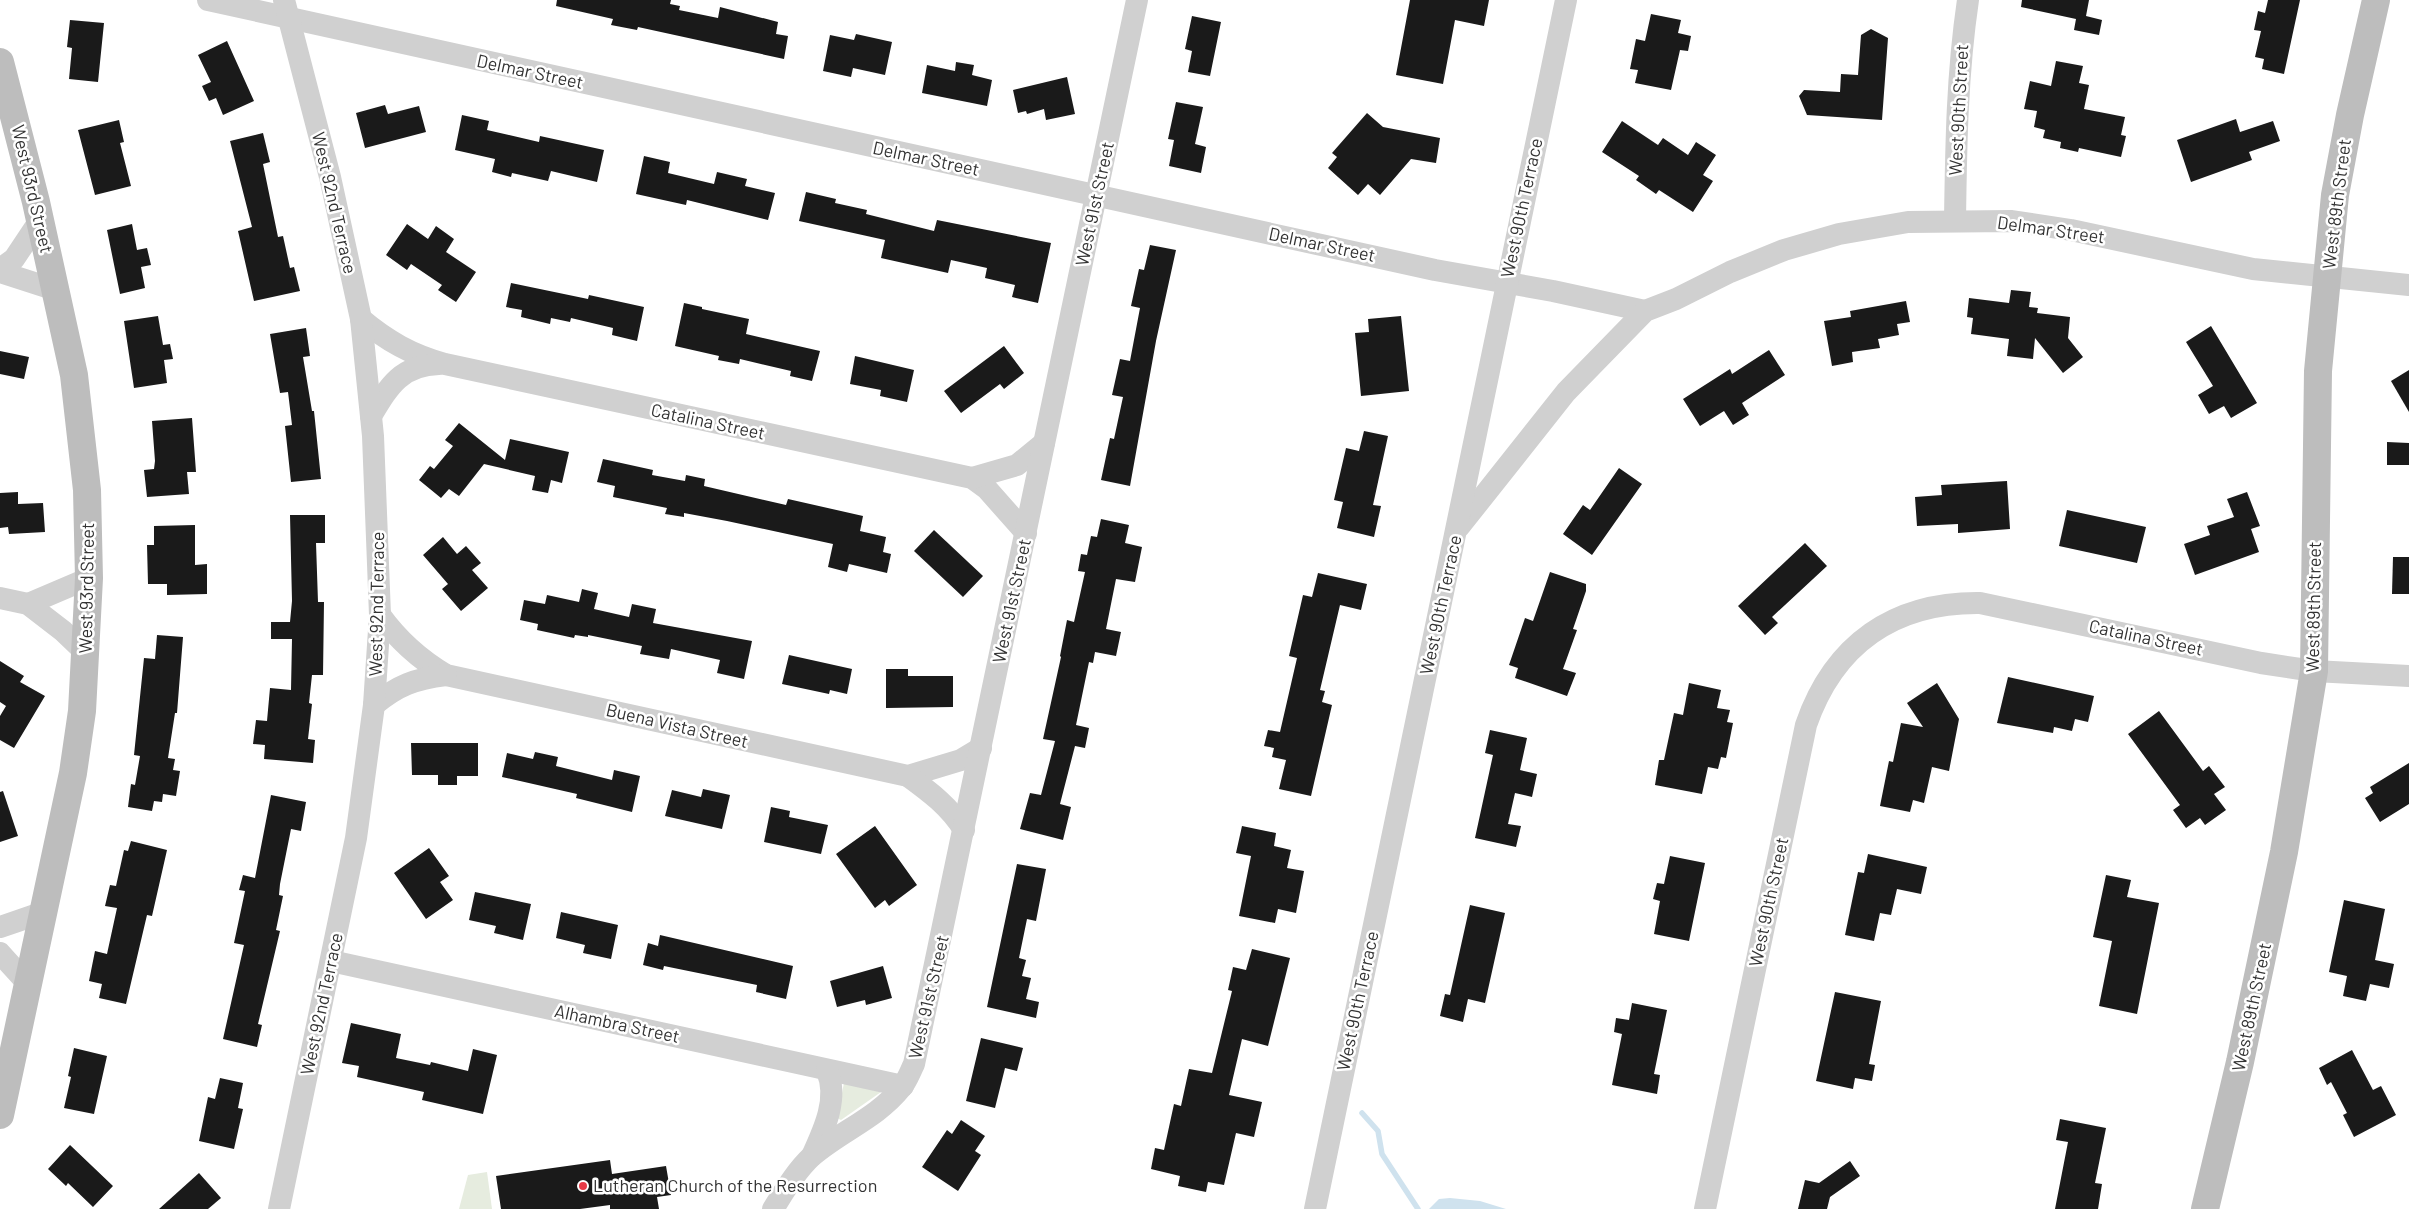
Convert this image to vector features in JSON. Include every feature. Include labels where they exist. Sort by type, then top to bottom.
[{"type":"street","name":"Delmar Street","points":[[208,0],[286,9],[1096,196],[1426,268],[1506,282],[1644,311]]},
{"type":"street","name":"West 91st Street","points":[[773,1209],[796,1173],[812,1156],[876,1113],[903,1086],[914,1064],[1137,0]]},
{"type":"street","name":"West 90th Terrace","points":[[1315,1209],[1566,0]]},
{"type":"street","name":"West 90th Street","points":[[1955,221],[1957,106],[1968,0]]},
{"type":"street","name":"West 89th Street","points":[[2205,1209],[2240,1062],[2284,852],[2314,671],[2318,371],[2335,195],[2350,115],[2376,0]]},
{"type":"street","name":"West 92nd Terrace","points":[[279,1209],[356,838],[374,705],[380,615],[377,501],[361,319],[330,177],[286,9]]},
{"type":"street","name":"West 93rd Street","points":[[0,62],[56,290],[79,408],[87,490],[89,578],[82,711],[73,774],[0,1116]]},
{"type":"street","points":[[0,271],[14,259],[40,220]]},
{"type":"street","name":"Delmar Street","points":[[1457,530],[1566,392],[1644,311],[1676,299],[1730,272],[1784,250],[1839,234],[1908,222],[2012,221],[2071,230],[2253,269],[2409,285]]},
{"type":"street","points":[[0,271],[56,290]]},
{"type":"street","name":"Catalina Street","points":[[361,319],[401,348],[421,357],[445,364],[972,478],[987,489],[1026,533]]},
{"type":"street","name":"Catalina Street","points":[[371,416],[390,388],[407,372],[416,366],[445,364]]},
{"type":"street","name":"Catalina Street","points":[[972,478],[1017,465],[1044,443]]},
{"type":"street","points":[[28,604],[89,578]]},
{"type":"street","points":[[0,598],[28,604],[63,630],[86,653]]},
{"type":"street","name":"Catalina Street","points":[[1886,623],[1918,609],[1952,602],[1980,603],[2261,663],[2314,671],[2409,676]]},
{"type":"street","name":"Buena Vista Street","points":[[380,615],[390,630],[424,662],[446,675],[908,776],[936,796],[956,816],[964,830]]},
{"type":"street","name":"West 90th Street","points":[[1705,1209],[1806,725],[1814,702],[1830,674],[1851,649],[1886,623]]},
{"type":"street","name":"Buena Vista Street","points":[[374,705],[393,689],[425,678],[446,675]]},
{"type":"street","name":"Buena Vista Street","points":[[908,776],[962,760],[981,748]]},
{"type":"street","points":[[0,927],[44,912]]},
{"type":"street","points":[[0,953],[28,984]]},
{"type":"street","name":"Alhambra Street","points":[[331,961],[903,1086]]},
{"type":"street","name":"West 91st Street","points":[[812,1156],[822,1133],[832,1095],[833,1083],[827,1070]]},
{"type":"shaded area","points":[[844,1083],[881,1092],[841,1120],[837,1118]]},
{"type":"shaded area","points":[[487,1172],[492,1209],[459,1209],[468,1175]]},
{"type":"water","points":[[1450,1198],[1480,1201],[1506,1209],[1429,1209],[1439,1199]]},
{"type":"building","points":[[557,0],[671,0],[670,4],[680,6],[679,10],[718,18],[720,7],[778,22],[776,34],[788,36],[784,59],[638,27],[637,30],[611,25],[613,19],[556,6]]},
{"type":"building","points":[[1410,0],[1489,0],[1484,26],[1455,20],[1443,84],[1396,75]]},
{"type":"building","points":[[2022,0],[2089,0],[2086,16],[2102,20],[2099,35],[2074,30],[2076,19],[2021,7]]},
{"type":"building","points":[[2268,0],[2300,0],[2284,74],[2262,69],[2264,59],[2255,57],[2261,31],[2254,30],[2258,11],[2265,13]]},
{"type":"building","points":[[1651,14],[1681,20],[1678,33],[1691,36],[1688,51],[1680,50],[1671,90],[1635,83],[1638,70],[1630,69],[1636,39],[1645,41]]},
{"type":"building","points":[[1192,16],[1221,22],[1210,76],[1188,72],[1192,51],[1185,49]]},
{"type":"building","points":[[70,20],[104,23],[98,82],[69,79],[72,48],[67,47]]},
{"type":"building","points":[[1871,29],[1888,38],[1882,120],[1807,115],[1799,96],[1804,90],[1840,92],[1841,74],[1858,75],[1861,35]]},
{"type":"building","points":[[856,34],[892,42],[885,75],[853,68],[851,77],[823,71],[830,35],[854,40]]},
{"type":"building","points":[[227,41],[254,101],[223,115],[216,98],[209,101],[202,86],[211,82],[198,55]]},
{"type":"building","points":[[2056,61],[2083,66],[2079,83],[2089,85],[2084,109],[2125,117],[2121,135],[2126,136],[2121,157],[2079,148],[2078,152],[2060,148],[2061,142],[2043,138],[2045,130],[2034,127],[2037,111],[2024,109],[2030,81],[2051,86]]},
{"type":"building","points":[[956,62],[974,65],[972,75],[992,80],[987,106],[922,93],[927,65],[955,71]]},
{"type":"building","points":[[1067,77],[1075,114],[1046,120],[1044,109],[1027,114],[1026,111],[1018,113],[1013,90]]},
{"type":"building","points":[[1176,102],[1203,107],[1195,144],[1206,147],[1201,173],[1169,166],[1174,140],[1168,139]]},
{"type":"building","points":[[385,105],[388,114],[419,106],[426,132],[365,148],[356,113]]},
{"type":"building","points":[[1367,113],[1383,127],[1440,138],[1436,163],[1411,159],[1380,195],[1368,184],[1358,195],[1328,168],[1337,157],[1332,153]]},
{"type":"building","points":[[462,115],[489,121],[487,130],[539,142],[540,136],[604,150],[597,182],[551,171],[548,181],[512,173],[511,177],[492,172],[495,159],[455,150]]},
{"type":"building","points":[[2236,119],[2240,132],[2273,121],[2280,141],[2249,152],[2252,160],[2191,182],[2177,140]]},
{"type":"building","points":[[119,120],[124,142],[120,143],[131,186],[95,195],[78,130]]},
{"type":"building","points":[[1622,121],[1658,145],[1663,138],[1688,155],[1696,142],[1716,155],[1703,175],[1713,181],[1693,212],[1659,190],[1656,194],[1636,180],[1639,176],[1602,152]]},
{"type":"building","points":[[263,133],[270,162],[263,164],[278,237],[283,236],[290,268],[294,267],[300,291],[254,301],[238,231],[252,227],[230,141]]},
{"type":"building","points":[[644,156],[670,162],[668,173],[714,184],[717,172],[747,179],[745,186],[775,193],[768,220],[687,200],[686,205],[636,194]]},
{"type":"building","points":[[806,192],[836,199],[835,203],[867,210],[866,214],[934,231],[937,220],[1051,243],[1038,303],[1012,297],[1015,285],[985,278],[987,268],[951,260],[948,273],[881,258],[885,240],[799,221]]},
{"type":"building","points":[[132,224],[137,250],[147,248],[151,265],[141,267],[145,288],[120,294],[107,230]]},
{"type":"building","points":[[407,224],[428,239],[436,226],[454,239],[446,252],[476,272],[456,302],[438,290],[442,285],[411,264],[407,270],[386,255]]},
{"type":"building","points":[[1150,245],[1176,250],[1156,341],[1130,486],[1101,480],[1110,438],[1114,439],[1123,397],[1112,395],[1120,359],[1130,361],[1140,308],[1131,306],[1139,269],[1144,270]]},
{"type":"building","points":[[511,283],[588,299],[589,295],[644,307],[637,341],[612,335],[613,328],[571,318],[570,322],[551,318],[550,324],[521,317],[522,310],[506,307]]},
{"type":"building","points":[[2011,290],[2031,292],[2029,307],[2038,308],[2037,313],[2070,317],[2068,338],[2083,357],[2063,373],[2035,338],[2033,359],[2007,356],[2009,339],[1971,334],[1973,318],[1967,317],[1969,298],[2009,303]]},
{"type":"building","points":[[1906,301],[1910,322],[1897,324],[1899,335],[1878,339],[1880,348],[1852,352],[1853,362],[1832,366],[1824,321],[1851,317],[1850,311]]},
{"type":"building","points":[[684,303],[702,307],[702,309],[749,319],[746,334],[820,351],[812,381],[790,376],[791,371],[740,359],[739,364],[718,360],[719,356],[675,346]]},
{"type":"building","points":[[158,316],[163,345],[170,344],[173,359],[164,360],[167,383],[134,388],[124,321]]},
{"type":"building","points":[[1401,316],[1409,391],[1361,396],[1355,333],[1369,332],[1368,319]]},
{"type":"building","points":[[2211,326],[2257,403],[2231,418],[2224,406],[2209,414],[2198,395],[2213,386],[2186,342]]},
{"type":"building","points":[[306,328],[310,356],[303,357],[312,411],[314,411],[321,479],[291,482],[285,426],[292,425],[288,392],[280,393],[270,334]]},
{"type":"building","points":[[1004,346],[1024,373],[1004,389],[1000,384],[961,413],[944,391]]},
{"type":"building","points":[[1769,350],[1785,375],[1742,403],[1749,415],[1733,425],[1724,411],[1700,426],[1683,399],[1730,369],[1732,374]]},
{"type":"building","points":[[0,351],[29,357],[24,379],[0,374]]},
{"type":"building","points":[[855,356],[914,370],[907,402],[880,396],[881,390],[850,384]]},
{"type":"building","points":[[2409,370],[2409,412],[2391,381]]},
{"type":"building","points":[[192,418],[196,472],[187,472],[189,494],[147,497],[144,470],[154,469],[155,461],[152,421]]},
{"type":"building","points":[[459,423],[505,460],[510,439],[569,452],[562,483],[551,480],[548,493],[532,490],[535,476],[484,464],[459,496],[449,489],[441,498],[419,480],[430,466],[434,469],[453,446],[445,440]]},
{"type":"building","points":[[1364,431],[1388,436],[1373,505],[1381,506],[1374,537],[1337,528],[1343,502],[1334,500],[1346,448],[1359,451]]},
{"type":"building","points":[[2387,442],[2409,443],[2409,465],[2387,465]]},
{"type":"building","points":[[603,459],[653,470],[652,475],[685,481],[686,475],[705,479],[704,486],[786,505],[788,499],[863,516],[860,531],[886,537],[883,552],[891,554],[887,573],[849,564],[847,572],[828,567],[833,544],[684,513],[684,517],[665,514],[667,508],[613,497],[615,486],[597,482]]},
{"type":"building","points":[[1619,468],[1642,484],[1592,555],[1563,534],[1583,505],[1590,510]]},
{"type":"building","points":[[2007,481],[2010,529],[1958,533],[1958,524],[1917,526],[1915,497],[1942,495],[1941,485]]},
{"type":"building","points":[[18,492],[18,504],[43,503],[45,532],[9,534],[8,527],[0,528],[0,493]]},
{"type":"building","points":[[2247,492],[2260,526],[2251,529],[2259,552],[2195,575],[2184,544],[2210,535],[2207,526],[2234,517],[2227,499]]},
{"type":"building","points":[[2067,510],[2146,527],[2137,563],[2059,546]]},
{"type":"building","points":[[290,515],[325,515],[325,543],[316,543],[318,602],[324,602],[323,675],[312,675],[309,703],[312,704],[308,739],[315,740],[313,763],[264,759],[265,745],[253,744],[256,720],[267,721],[270,688],[291,690],[292,639],[271,639],[271,622],[290,622],[292,601]]},
{"type":"building","points":[[1101,519],[1129,525],[1125,543],[1142,547],[1135,582],[1116,579],[1106,629],[1121,632],[1116,656],[1095,652],[1093,663],[1089,662],[1076,725],[1089,728],[1085,748],[1075,746],[1060,804],[1071,807],[1063,840],[1020,829],[1030,793],[1041,795],[1055,741],[1043,739],[1067,620],[1074,622],[1085,572],[1078,571],[1081,554],[1087,555],[1091,536],[1097,537]]},
{"type":"building","points":[[195,525],[195,565],[207,564],[207,594],[167,595],[167,584],[148,584],[147,545],[154,545],[154,526]]},
{"type":"building","points":[[934,530],[983,576],[963,597],[914,551]]},
{"type":"building","points":[[443,537],[457,554],[466,546],[481,563],[472,570],[488,588],[461,611],[442,589],[448,584],[423,555]]},
{"type":"building","points":[[1805,543],[1827,566],[1772,617],[1778,623],[1765,635],[1738,606]]},
{"type":"building","points":[[2393,557],[2409,557],[2409,594],[2392,594]]},
{"type":"building","points":[[1550,572],[1586,584],[1586,591],[1573,629],[1577,630],[1563,669],[1576,673],[1567,696],[1515,678],[1518,668],[1509,665],[1525,618],[1533,621]]},
{"type":"building","points":[[1318,573],[1367,584],[1361,610],[1340,605],[1320,690],[1325,691],[1322,702],[1332,705],[1311,796],[1279,789],[1286,760],[1272,757],[1274,748],[1264,746],[1268,730],[1280,732],[1297,658],[1289,656],[1303,595],[1312,597]]},
{"type":"building","points":[[582,589],[598,593],[594,609],[629,617],[632,604],[656,609],[653,623],[752,641],[744,679],[717,673],[720,660],[671,649],[669,659],[640,654],[642,646],[588,635],[588,637],[575,635],[574,638],[537,630],[538,624],[520,620],[524,600],[545,604],[547,595],[579,602]]},
{"type":"building","points":[[157,635],[183,637],[177,713],[175,713],[168,758],[175,759],[173,770],[180,771],[176,796],[163,794],[162,802],[154,801],[152,811],[128,807],[131,784],[135,785],[140,756],[134,755],[144,658],[155,659]]},
{"type":"building","points":[[789,655],[852,669],[847,694],[830,690],[829,694],[782,684]]},
{"type":"building","points":[[0,661],[24,676],[20,682],[45,696],[14,748],[0,740],[0,716],[6,706],[0,702]]},
{"type":"building","points":[[886,669],[908,669],[908,676],[953,676],[953,707],[886,708]]},
{"type":"building","points":[[2008,677],[2094,696],[2088,722],[2075,719],[2072,731],[2054,727],[2053,733],[1997,723]]},
{"type":"building","points":[[1689,683],[1721,690],[1717,708],[1730,710],[1727,722],[1733,723],[1726,758],[1721,757],[1718,769],[1708,767],[1702,794],[1655,785],[1659,760],[1664,760],[1674,713],[1683,715]]},
{"type":"building","points":[[1937,683],[1959,719],[1949,771],[1932,767],[1924,803],[1913,800],[1910,812],[1880,806],[1889,761],[1893,762],[1901,723],[1923,727],[1907,703]]},
{"type":"building","points":[[2159,711],[2203,771],[2209,766],[2225,787],[2214,794],[2226,810],[2205,825],[2200,818],[2186,828],[2173,810],[2180,805],[2128,734]]},
{"type":"building","points":[[1490,730],[1527,738],[1520,770],[1537,774],[1532,797],[1515,793],[1508,824],[1521,826],[1516,847],[1475,838],[1493,755],[1485,753]]},
{"type":"building","points":[[411,743],[478,743],[478,776],[457,776],[457,785],[438,785],[438,775],[412,775]]},
{"type":"building","points":[[535,752],[558,757],[556,766],[612,780],[614,770],[640,776],[632,812],[576,798],[577,794],[502,777],[507,753],[533,759]]},
{"type":"building","points":[[2409,763],[2409,804],[2380,822],[2365,798],[2373,793],[2370,787]]},
{"type":"building","points":[[703,789],[730,795],[722,829],[665,816],[672,790],[701,797]]},
{"type":"building","points":[[3,791],[18,836],[0,842],[0,792]]},
{"type":"building","points":[[271,795],[306,802],[301,831],[291,829],[280,884],[279,895],[283,896],[276,930],[280,931],[258,1024],[262,1025],[257,1047],[223,1039],[244,945],[234,943],[245,891],[239,890],[243,875],[255,878]]},
{"type":"building","points":[[771,807],[790,811],[789,817],[828,825],[821,854],[764,842]]},
{"type":"building","points":[[875,826],[917,885],[889,906],[885,900],[875,908],[836,854]]},
{"type":"building","points":[[1242,826],[1276,833],[1274,846],[1291,850],[1287,868],[1304,871],[1296,913],[1278,909],[1275,923],[1239,916],[1251,856],[1236,853]]},
{"type":"building","points":[[131,841],[167,850],[152,916],[147,915],[126,1004],[99,998],[102,984],[89,981],[95,951],[107,954],[117,908],[105,906],[110,885],[116,886],[124,850],[128,851]]},
{"type":"building","points":[[429,848],[449,876],[440,882],[453,900],[426,919],[394,873]]},
{"type":"building","points":[[1868,854],[1927,867],[1921,894],[1897,889],[1891,915],[1880,913],[1874,941],[1845,935],[1858,872],[1864,873]]},
{"type":"building","points":[[1670,856],[1705,863],[1689,941],[1654,934],[1660,901],[1653,899],[1657,883],[1664,884]]},
{"type":"building","points":[[1017,864],[1046,869],[1036,921],[1027,919],[1019,958],[1026,960],[1022,976],[1031,978],[1026,999],[1039,1002],[1036,1018],[987,1007]]},
{"type":"building","points":[[2106,875],[2131,880],[2127,897],[2159,903],[2137,1014],[2099,1006],[2112,941],[2093,937]]},
{"type":"building","points":[[475,892],[531,904],[523,940],[494,933],[496,926],[469,920]]},
{"type":"building","points":[[2344,900],[2385,909],[2375,960],[2394,964],[2389,988],[2370,984],[2366,1001],[2343,996],[2347,976],[2329,972]]},
{"type":"building","points":[[1470,905],[1505,913],[1485,1003],[1468,999],[1463,1022],[1440,1016],[1445,994],[1450,995]]},
{"type":"building","points":[[561,912],[618,925],[611,959],[583,953],[585,945],[556,938]]},
{"type":"building","points":[[660,935],[793,966],[786,999],[756,992],[757,985],[664,966],[663,970],[643,965],[648,943],[658,946]]},
{"type":"building","points":[[1252,949],[1290,958],[1268,1046],[1242,1039],[1229,1095],[1262,1102],[1254,1137],[1236,1133],[1224,1185],[1208,1182],[1206,1192],[1178,1186],[1180,1176],[1151,1169],[1155,1148],[1164,1150],[1174,1104],[1181,1106],[1189,1069],[1212,1073],[1232,991],[1228,990],[1233,967],[1246,970]]},
{"type":"building","points":[[883,966],[892,998],[866,1005],[865,1000],[837,1007],[830,981]]},
{"type":"building","points":[[1835,992],[1881,1001],[1869,1064],[1875,1065],[1872,1081],[1855,1078],[1853,1089],[1816,1081]]},
{"type":"building","points":[[1632,1003],[1667,1010],[1654,1074],[1660,1075],[1657,1094],[1612,1085],[1622,1034],[1614,1032],[1616,1018],[1629,1020]]},
{"type":"building","points":[[351,1023],[401,1034],[396,1058],[430,1065],[431,1062],[468,1071],[473,1049],[497,1055],[483,1114],[422,1100],[424,1092],[357,1077],[359,1066],[342,1063]]},
{"type":"building","points":[[981,1038],[1023,1048],[1017,1071],[1005,1068],[995,1108],[966,1101]]},
{"type":"building","points":[[74,1048],[107,1056],[94,1114],[64,1108],[71,1077],[68,1076]]},
{"type":"building","points":[[2352,1050],[2373,1090],[2381,1086],[2396,1115],[2354,1137],[2343,1115],[2347,1113],[2331,1082],[2327,1085],[2319,1068]]},
{"type":"building","points":[[220,1078],[243,1083],[238,1108],[243,1109],[234,1149],[199,1141],[208,1097],[215,1099]]},
{"type":"building","points":[[2060,1119],[2106,1128],[2095,1183],[2102,1184],[2098,1209],[2055,1209],[2068,1142],[2056,1140]]},
{"type":"building","points":[[961,1120],[985,1136],[975,1151],[981,1155],[958,1191],[922,1167],[947,1130],[952,1134]]},
{"type":"building","points":[[70,1145],[113,1186],[93,1207],[68,1183],[66,1186],[48,1169]]},
{"type":"building","name":"Lutheran Church of the Resurrection","points":[[610,1160],[612,1174],[666,1166],[671,1195],[657,1197],[659,1209],[610,1209],[610,1205],[580,1209],[501,1209],[496,1176]]},
{"type":"building","points":[[1850,1161],[1860,1176],[1830,1197],[1827,1209],[1798,1209],[1805,1180],[1819,1183]]},
{"type":"building","points":[[199,1173],[221,1198],[208,1209],[159,1209]]},
{"type":"waterway","points":[[1362,1113],[1378,1131],[1382,1154],[1418,1209]]},
{"type":"place","name":"Lutheran Church of the Resurrection","points":[[583,1186]]}]
